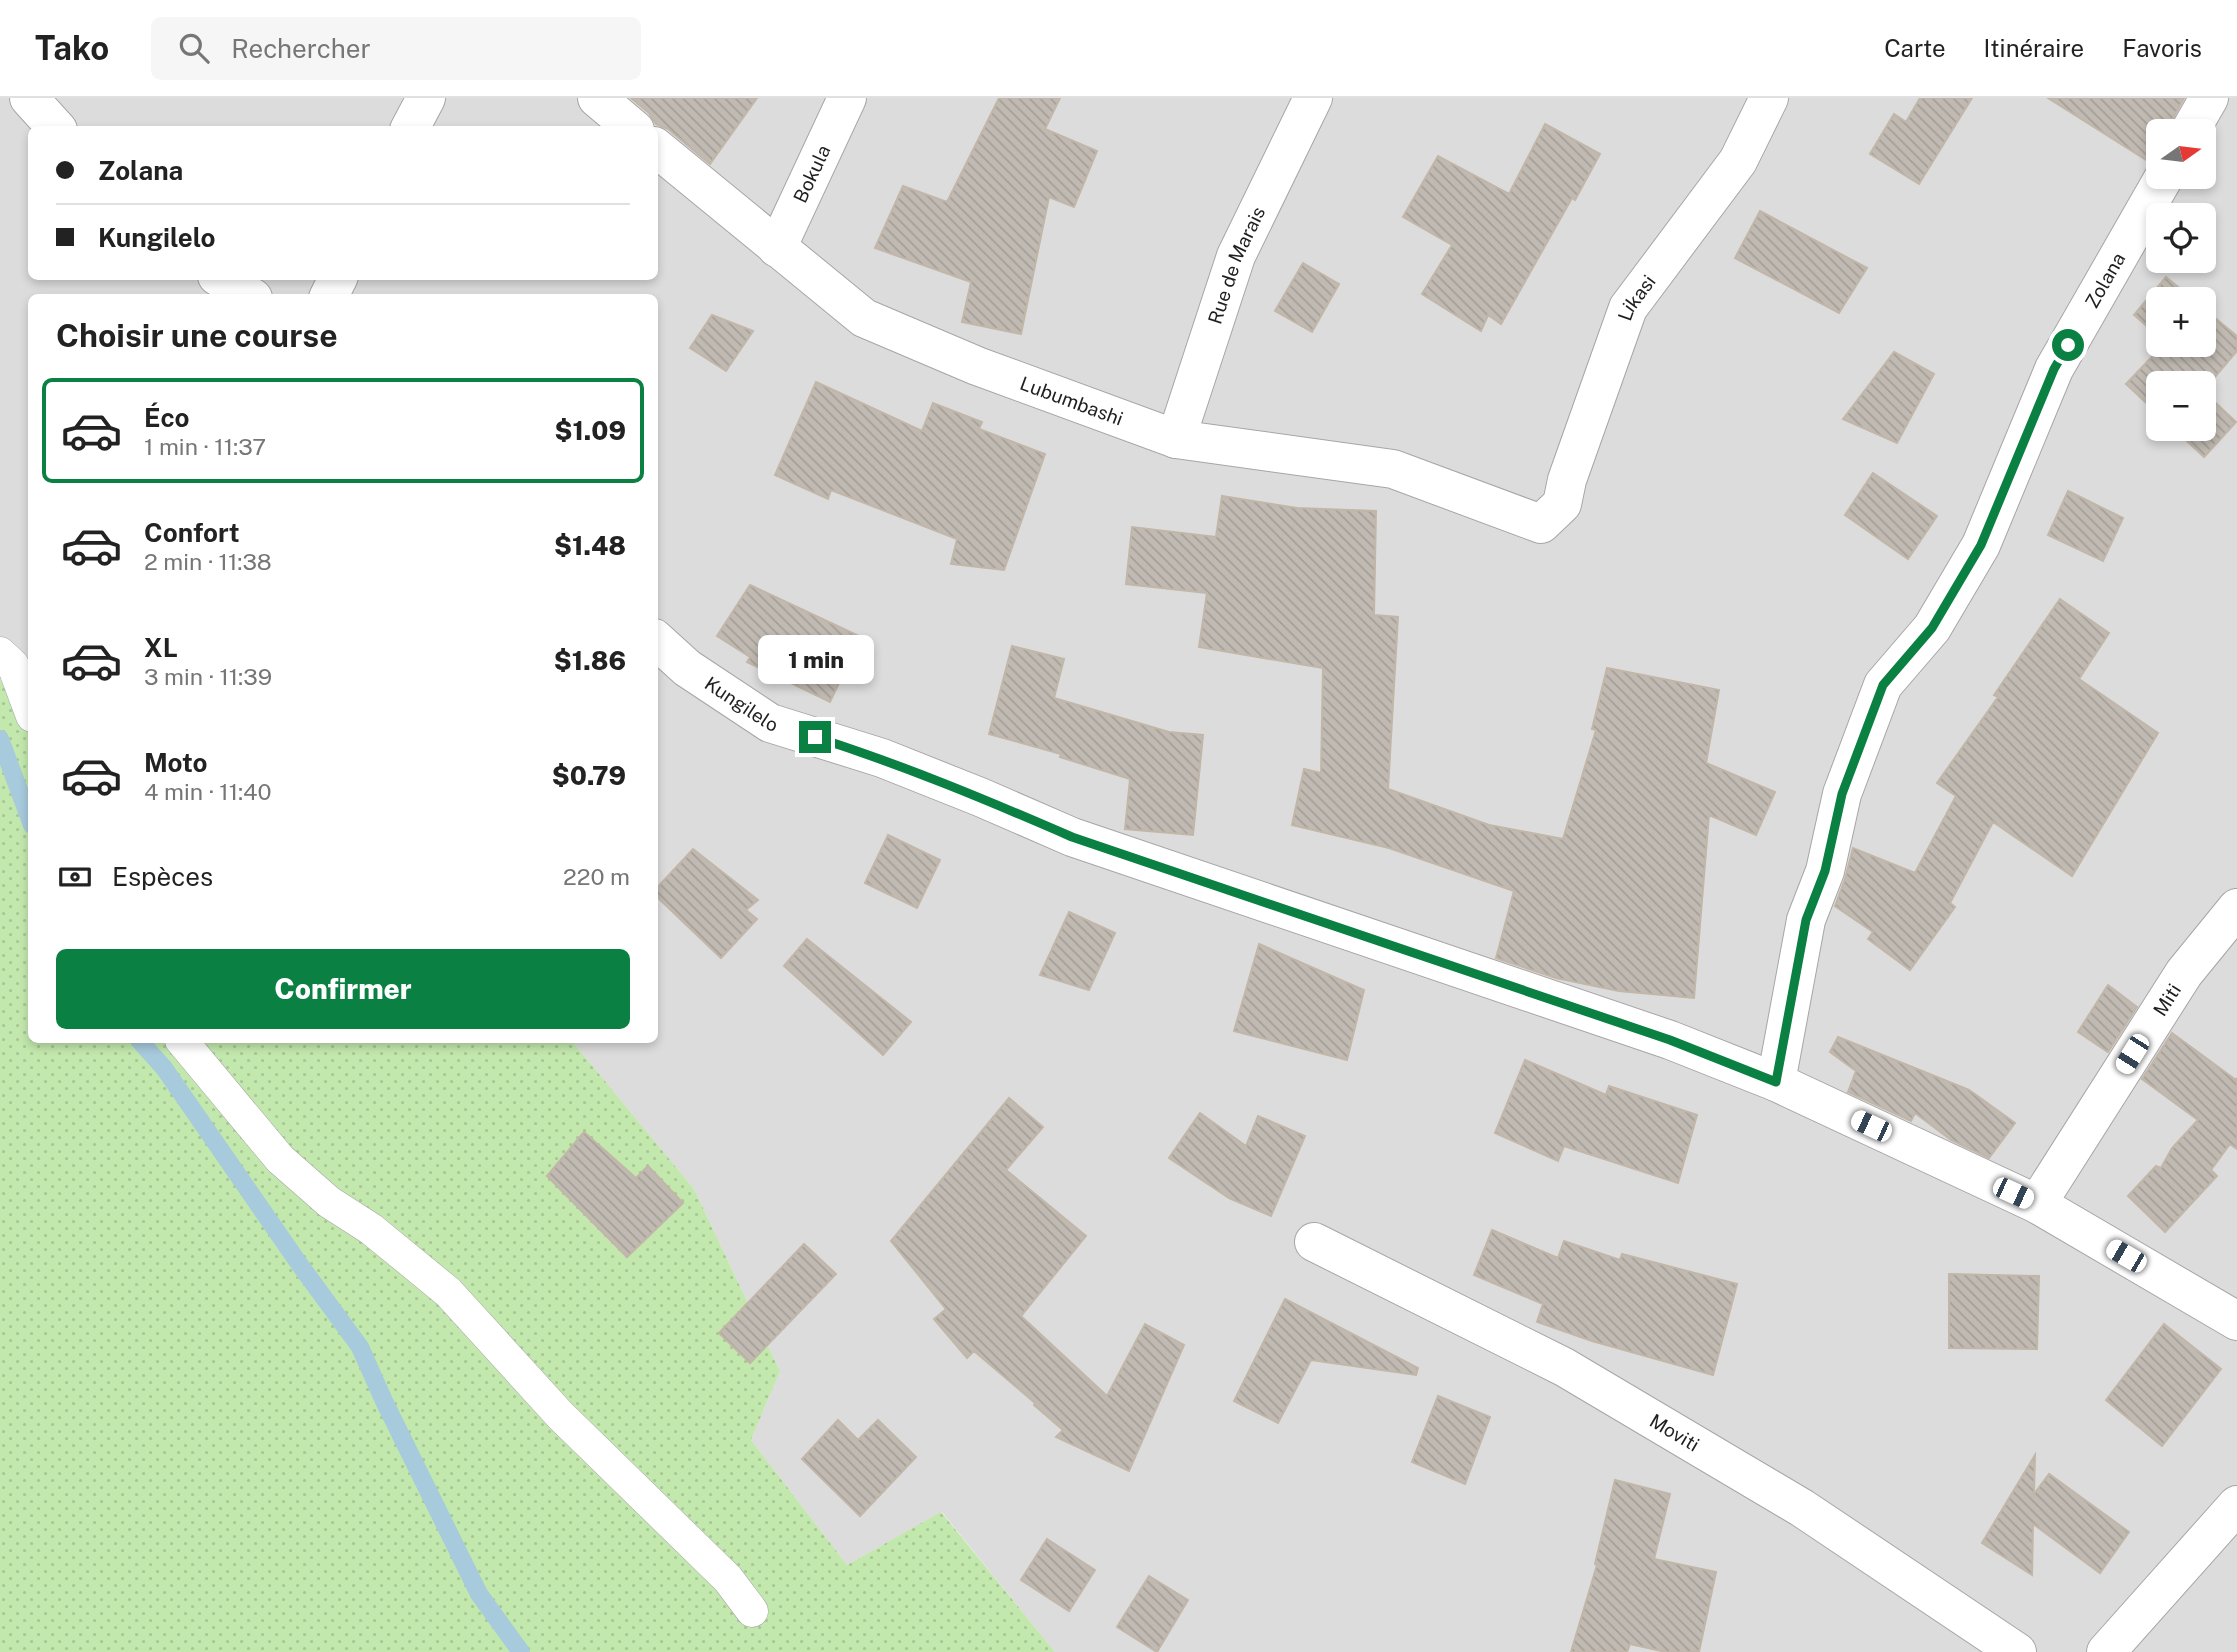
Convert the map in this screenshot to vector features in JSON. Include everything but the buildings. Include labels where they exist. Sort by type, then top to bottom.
[{"type":"street","points":[[29,98],[54,126]]},
{"type":"street","points":[[411,126],[426,98]]},
{"type":"street","points":[[597,98],[630,126]]},
{"type":"street","name":"Bokula","points":[[777,248],[847,98]]},
{"type":"street","name":"Rue de Marais","points":[[1176,439],[1236,256],[1313,98]]},
{"type":"street","name":"Likasi","points":[[1547,520],[1562,504],[1567,480],[1628,308],[1738,161],[1769,98]]},
{"type":"street","points":[[2197,119],[2209,98]]},
{"type":"street","name":"Lubumbashi","points":[[658,149],[863,318],[977,366],[1176,439],[1393,470],[1541,524],[1547,520]]},
{"type":"street","name":"Zolana","points":[[1776,1082],[1806,920],[1825,871],[1842,794],[1883,685],[1932,628],[1981,545],[2054,369],[2157,189]]},
{"type":"street","points":[[224,280],[246,294]]},
{"type":"street","name":"Kungilelo","points":[[658,642],[687,668],[771,723],[882,758],[1072,837],[1670,1040],[1776,1082],[2036,1204],[2237,1321]]},
{"type":"street","name":"Miti","points":[[2036,1204],[2184,973],[2237,908]]},
{"type":"street","name":"Moviti","points":[[1314,1242],[1576,1374],[1802,1508],[2017,1652]]},
{"type":"street","points":[[2106,1652],[2237,1505]]},
{"type":"lane","points":[[0,653],[13,665],[28,705]]},
{"type":"lane","points":[[183,1043],[280,1160],[329,1202],[371,1230],[448,1292],[560,1415],[728,1579],[752,1611]]},
{"type":"shaded area","points":[[0,98],[2237,98],[2237,1652],[1055,1652],[942,1512],[847,1565],[751,1440],[780,1371],[694,1189],[573,1043],[658,1043],[658,294],[28,294],[28,695],[0,680]]},
{"type":"green space","points":[[0,680],[28,695],[28,1043],[573,1043],[694,1189],[780,1371],[751,1440],[847,1565],[941,1512],[1055,1652],[0,1652]]},
{"type":"waterway","points":[[0,739],[28,814]]},
{"type":"waterway","points":[[142,1043],[164,1068],[360,1347],[479,1594],[521,1652]]},
{"type":"route","points":[[815,737],[882,758],[1072,837],[1670,1040],[1776,1082],[1806,920],[1825,871],[1842,794],[1883,685],[1932,628],[1981,545],[2054,369],[2068,345]]}]
